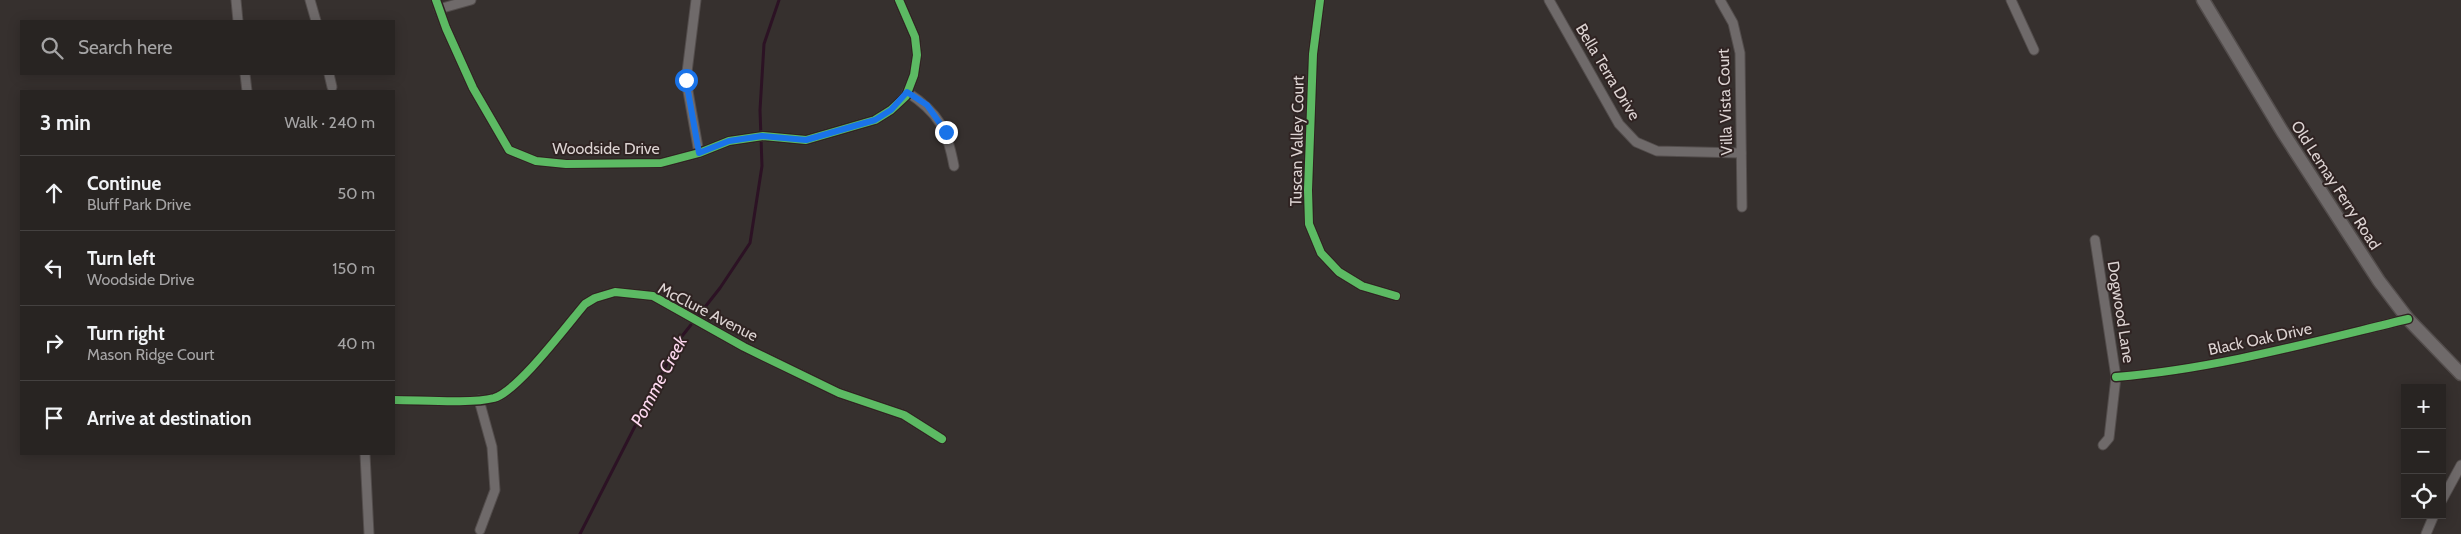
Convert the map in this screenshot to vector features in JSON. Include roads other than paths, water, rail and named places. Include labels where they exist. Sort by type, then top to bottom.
[{"type":"main road","name":"Old Lemay Ferry Road","points":[[2203,0],[2330,207],[2379,281],[2408,319],[2461,374]]},
{"type":"street","points":[[236,0],[238,20]]},
{"type":"street","points":[[310,0],[316,20]]},
{"type":"street","points":[[438,5],[471,0]]},
{"type":"street","points":[[696,0],[686,80],[699,153]]},
{"type":"street","name":"Woodside Drive","points":[[438,5],[474,88],[509,150],[536,161],[566,164],[661,164],[699,153],[729,141],[762,136],[806,140],[875,120],[891,110],[907,92],[914,75],[917,55],[915,37],[898,0]]},
{"type":"street","name":"Tuscan Valley Court","points":[[1320,0],[1312,54],[1309,224],[1321,254],[1339,272],[1362,286],[1396,296]]},
{"type":"street","name":"Bella Terra Drive","points":[[1549,0],[1619,124],[1636,142],[1658,151],[1741,153]]},
{"type":"street","name":"Villa Vista Court","points":[[1720,0],[1733,23],[1740,53],[1742,207]]},
{"type":"street","points":[[2011,0],[2034,50]]},
{"type":"street","points":[[245,75],[248,90]]},
{"type":"street","points":[[329,75],[332,87]]},
{"type":"street","points":[[907,92],[927,105],[939,119],[948,138],[954,166]]},
{"type":"street","name":"Dogwood Lane","points":[[2095,240],[2116,377],[2108,438],[2103,445]]},
{"type":"street","name":"McClure Avenue","points":[[395,400],[479,400],[496,397],[516,383],[585,304],[595,298],[615,292],[653,296],[744,347],[839,393],[904,415],[942,439]]},
{"type":"street","name":"Black Oak Drive","points":[[2116,377],[2195,366],[2370,330],[2408,319]]},
{"type":"street","points":[[479,400],[492,447],[495,490],[480,530]]},
{"type":"street","points":[[365,455],[369,534]]},
{"type":"street","points":[[2446,493],[2461,465]]},
{"type":"street","points":[[2426,534],[2432,519]]},
{"type":"waterway","name":"Pomme Creek","points":[[580,534],[679,340],[720,288],[750,243],[762,166],[760,110],[764,44],[779,0]]}]
